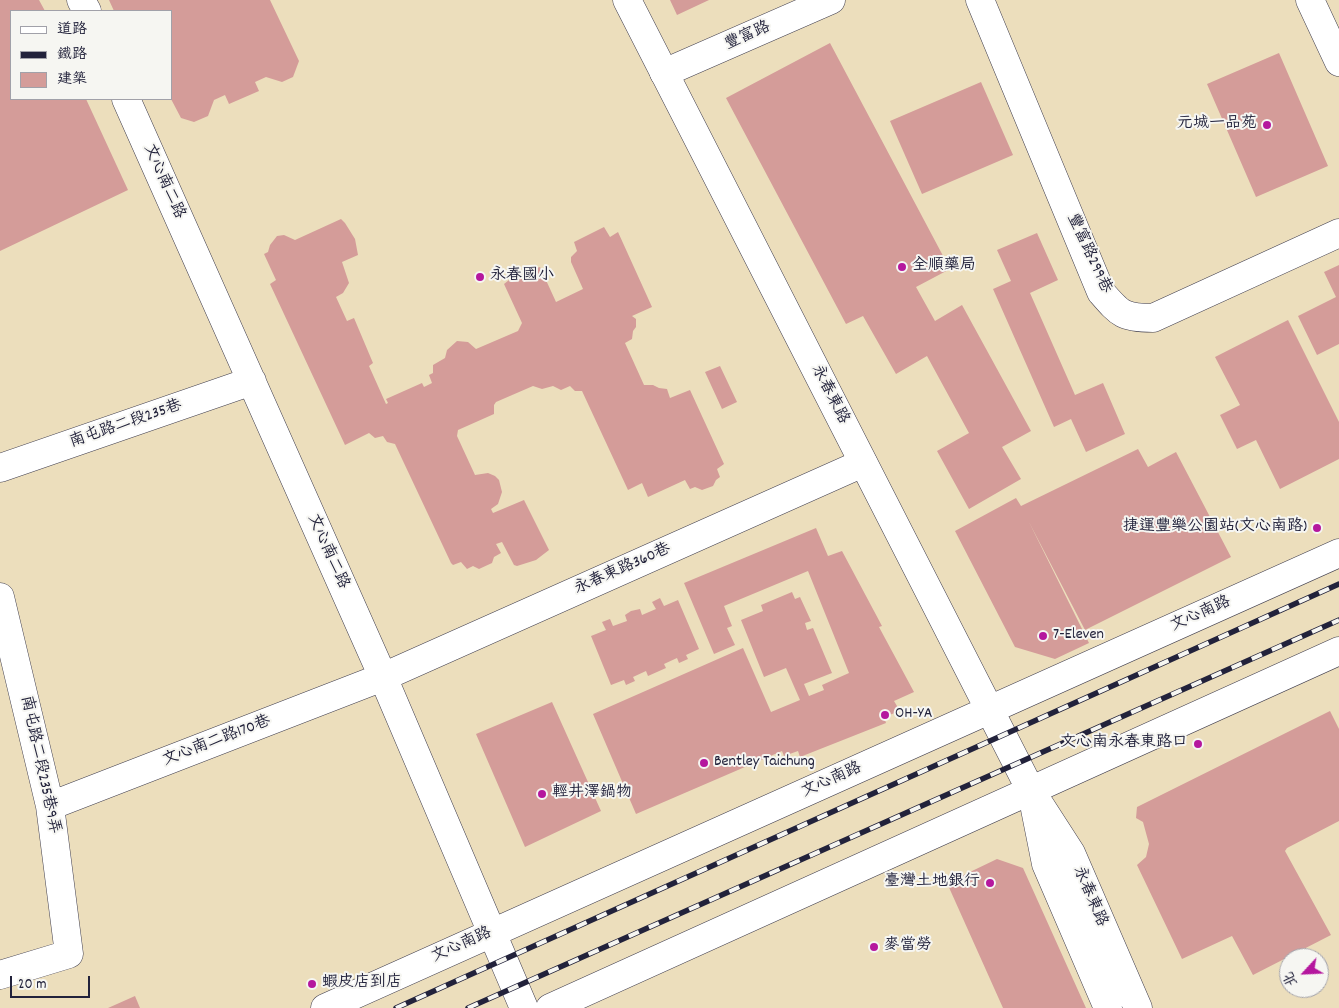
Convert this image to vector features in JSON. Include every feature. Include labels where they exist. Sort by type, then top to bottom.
[{"type":"street","name":"永春東路","points":[[627,0],[1031,791],[1071,854],[1138,1008]]},
{"type":"street","name":"豐富路","points":[[664,74],[831,0]]},
{"type":"street","name":"豐富路299巷","points":[[980,0],[1102,292],[1118,311],[1134,318],[1153,318],[1339,233]]},
{"type":"street","points":[[1310,0],[1339,62]]},
{"type":"street","name":"文心南二路","points":[[126,100],[383,677],[524,1008]]},
{"type":"street","name":"南屯路二段235巷","points":[[0,468],[252,381]]},
{"type":"street","name":"永春東路360巷","points":[[383,677],[863,463]]},
{"type":"street","name":"文心南路","points":[[325,1008],[1339,553]]},
{"type":"street","name":"南屯路二段235巷9弄","points":[[0,597],[50,806],[69,954],[0,975]]},
{"type":"street","points":[[550,1008],[1339,652]]},
{"type":"street","name":"文心南二路170巷","points":[[50,806],[383,677]]},
{"type":"street","name":"永春東路","points":[[1031,791],[1046,864],[1108,1008]]},
{"type":"building","points":[[0,0],[39,0],[44,10],[10,10],[10,100],[86,100],[128,190],[0,251]]},
{"type":"building","points":[[109,0],[270,0],[299,61],[293,77],[282,82],[266,77],[255,82],[259,91],[229,104],[225,95],[214,100],[208,116],[194,122],[181,118],[172,100],[172,10],[114,10]]},
{"type":"building","points":[[670,0],[709,0],[677,15]]},
{"type":"building","points":[[830,43],[950,269],[916,287],[935,321],[962,305],[1031,431],[1002,447],[1021,479],[969,509],[937,451],[969,433],[927,356],[896,374],[863,316],[846,324],[726,98]]},
{"type":"building","name":"元城一品苑","points":[[1279,53],[1328,166],[1256,197],[1207,84]]},
{"type":"building","points":[[981,82],[1013,155],[922,194],[890,121]]},
{"type":"building","points":[[341,219],[355,239],[358,255],[342,262],[349,283],[343,293],[336,297],[347,321],[354,318],[373,363],[369,366],[386,404],[388,403],[386,399],[422,383],[424,387],[432,383],[429,375],[433,373],[433,365],[445,358],[447,350],[457,341],[468,342],[476,349],[518,331],[522,323],[504,284],[509,280],[522,272],[540,267],[556,302],[583,289],[571,262],[571,257],[577,251],[574,242],[604,227],[610,237],[618,232],[652,307],[632,316],[636,319],[636,327],[633,331],[632,339],[625,343],[644,385],[653,385],[667,389],[670,398],[690,390],[724,464],[717,469],[720,477],[713,486],[702,490],[695,487],[690,489],[685,480],[648,497],[642,483],[628,490],[582,391],[575,391],[570,386],[561,390],[553,386],[542,389],[533,386],[496,402],[494,414],[458,430],[457,436],[475,475],[488,473],[499,480],[502,492],[498,504],[491,509],[493,513],[524,500],[549,550],[536,560],[517,566],[514,565],[502,542],[496,544],[501,553],[494,557],[492,563],[479,569],[473,566],[467,569],[461,562],[453,565],[395,444],[387,442],[383,436],[375,438],[369,433],[345,445],[270,284],[276,280],[264,254],[268,252],[270,245],[277,236],[284,235],[295,240]]},
{"type":"building","points":[[1037,233],[1058,280],[1030,293],[1075,395],[1103,383],[1125,434],[1086,452],[1071,419],[1054,427],[993,289],[1011,281],[997,250]]},
{"type":"building","points":[[1339,265],[1339,344],[1317,355],[1298,316],[1336,297],[1324,272]]},
{"type":"building","points":[[1288,320],[1339,422],[1339,459],[1280,489],[1256,440],[1237,449],[1220,415],[1240,405],[1215,357]]},
{"type":"building","points":[[720,366],[737,402],[722,409],[705,372]]},
{"type":"building","points":[[1138,449],[1148,467],[1176,452],[1231,557],[1085,630],[1029,522],[1089,643],[1055,659],[1015,647],[955,531],[1016,498],[1021,506]]},
{"type":"building","points":[[816,528],[828,556],[842,551],[882,626],[879,627],[914,692],[894,701],[900,711],[884,717],[886,723],[800,757],[798,751],[784,756],[782,751],[636,814],[593,714],[743,648],[771,712],[800,700],[786,668],[764,677],[741,620],[763,611],[761,605],[792,592],[795,599],[800,597],[811,621],[805,623],[807,630],[813,628],[832,673],[804,684],[809,696],[824,690],[822,685],[849,673],[808,571],[724,606],[732,626],[727,628],[735,645],[714,654],[684,583]]},
{"type":"building","points":[[660,598],[664,606],[678,600],[699,649],[686,655],[688,659],[679,663],[677,658],[664,664],[666,668],[648,676],[646,671],[633,677],[635,681],[626,685],[624,680],[611,685],[591,636],[606,630],[602,622],[610,619],[613,626],[627,621],[625,615],[631,611],[640,609],[642,615],[656,609],[652,602]]},
{"type":"building","points":[[552,702],[601,811],[525,847],[476,734]]},
{"type":"building","points":[[1330,711],[1339,729],[1339,821],[1287,848],[1285,851],[1331,935],[1306,948],[1279,948],[1279,962],[1253,975],[1232,936],[1182,959],[1137,865],[1146,857],[1149,844],[1143,822],[1136,818],[1137,807]]},
{"type":"building","points":[[997,859],[1023,868],[1086,1008],[1003,1008],[947,883]]},
{"type":"building","points":[[135,996],[140,1008],[108,1008]]},
{"type":"railway","points":[[396,1008],[1339,584]]},
{"type":"railway","points":[[468,1008],[1339,620]]},
{"type":"place","name":"元城一品苑","points":[[1267,125]]},
{"type":"place","name":"全順藥局","points":[[902,267]]},
{"type":"place","name":"永春國小","points":[[480,277]]},
{"type":"place","name":"捷運豐樂公園站(文心南路)","points":[[1317,528]]},
{"type":"place","name":"7-Eleven","points":[[1043,636]]},
{"type":"place","name":"OH-YA","points":[[885,715]]},
{"type":"place","name":"文心南永春東路口","points":[[1198,744]]},
{"type":"place","name":"Bentley Taichung","points":[[704,763]]},
{"type":"place","name":"輕井澤鍋物","points":[[542,794]]},
{"type":"place","name":"臺灣土地銀行","points":[[990,883]]},
{"type":"place","name":"麥當勞","points":[[874,947]]},
{"type":"place","name":"蝦皮店到店","points":[[312,984]]}]
